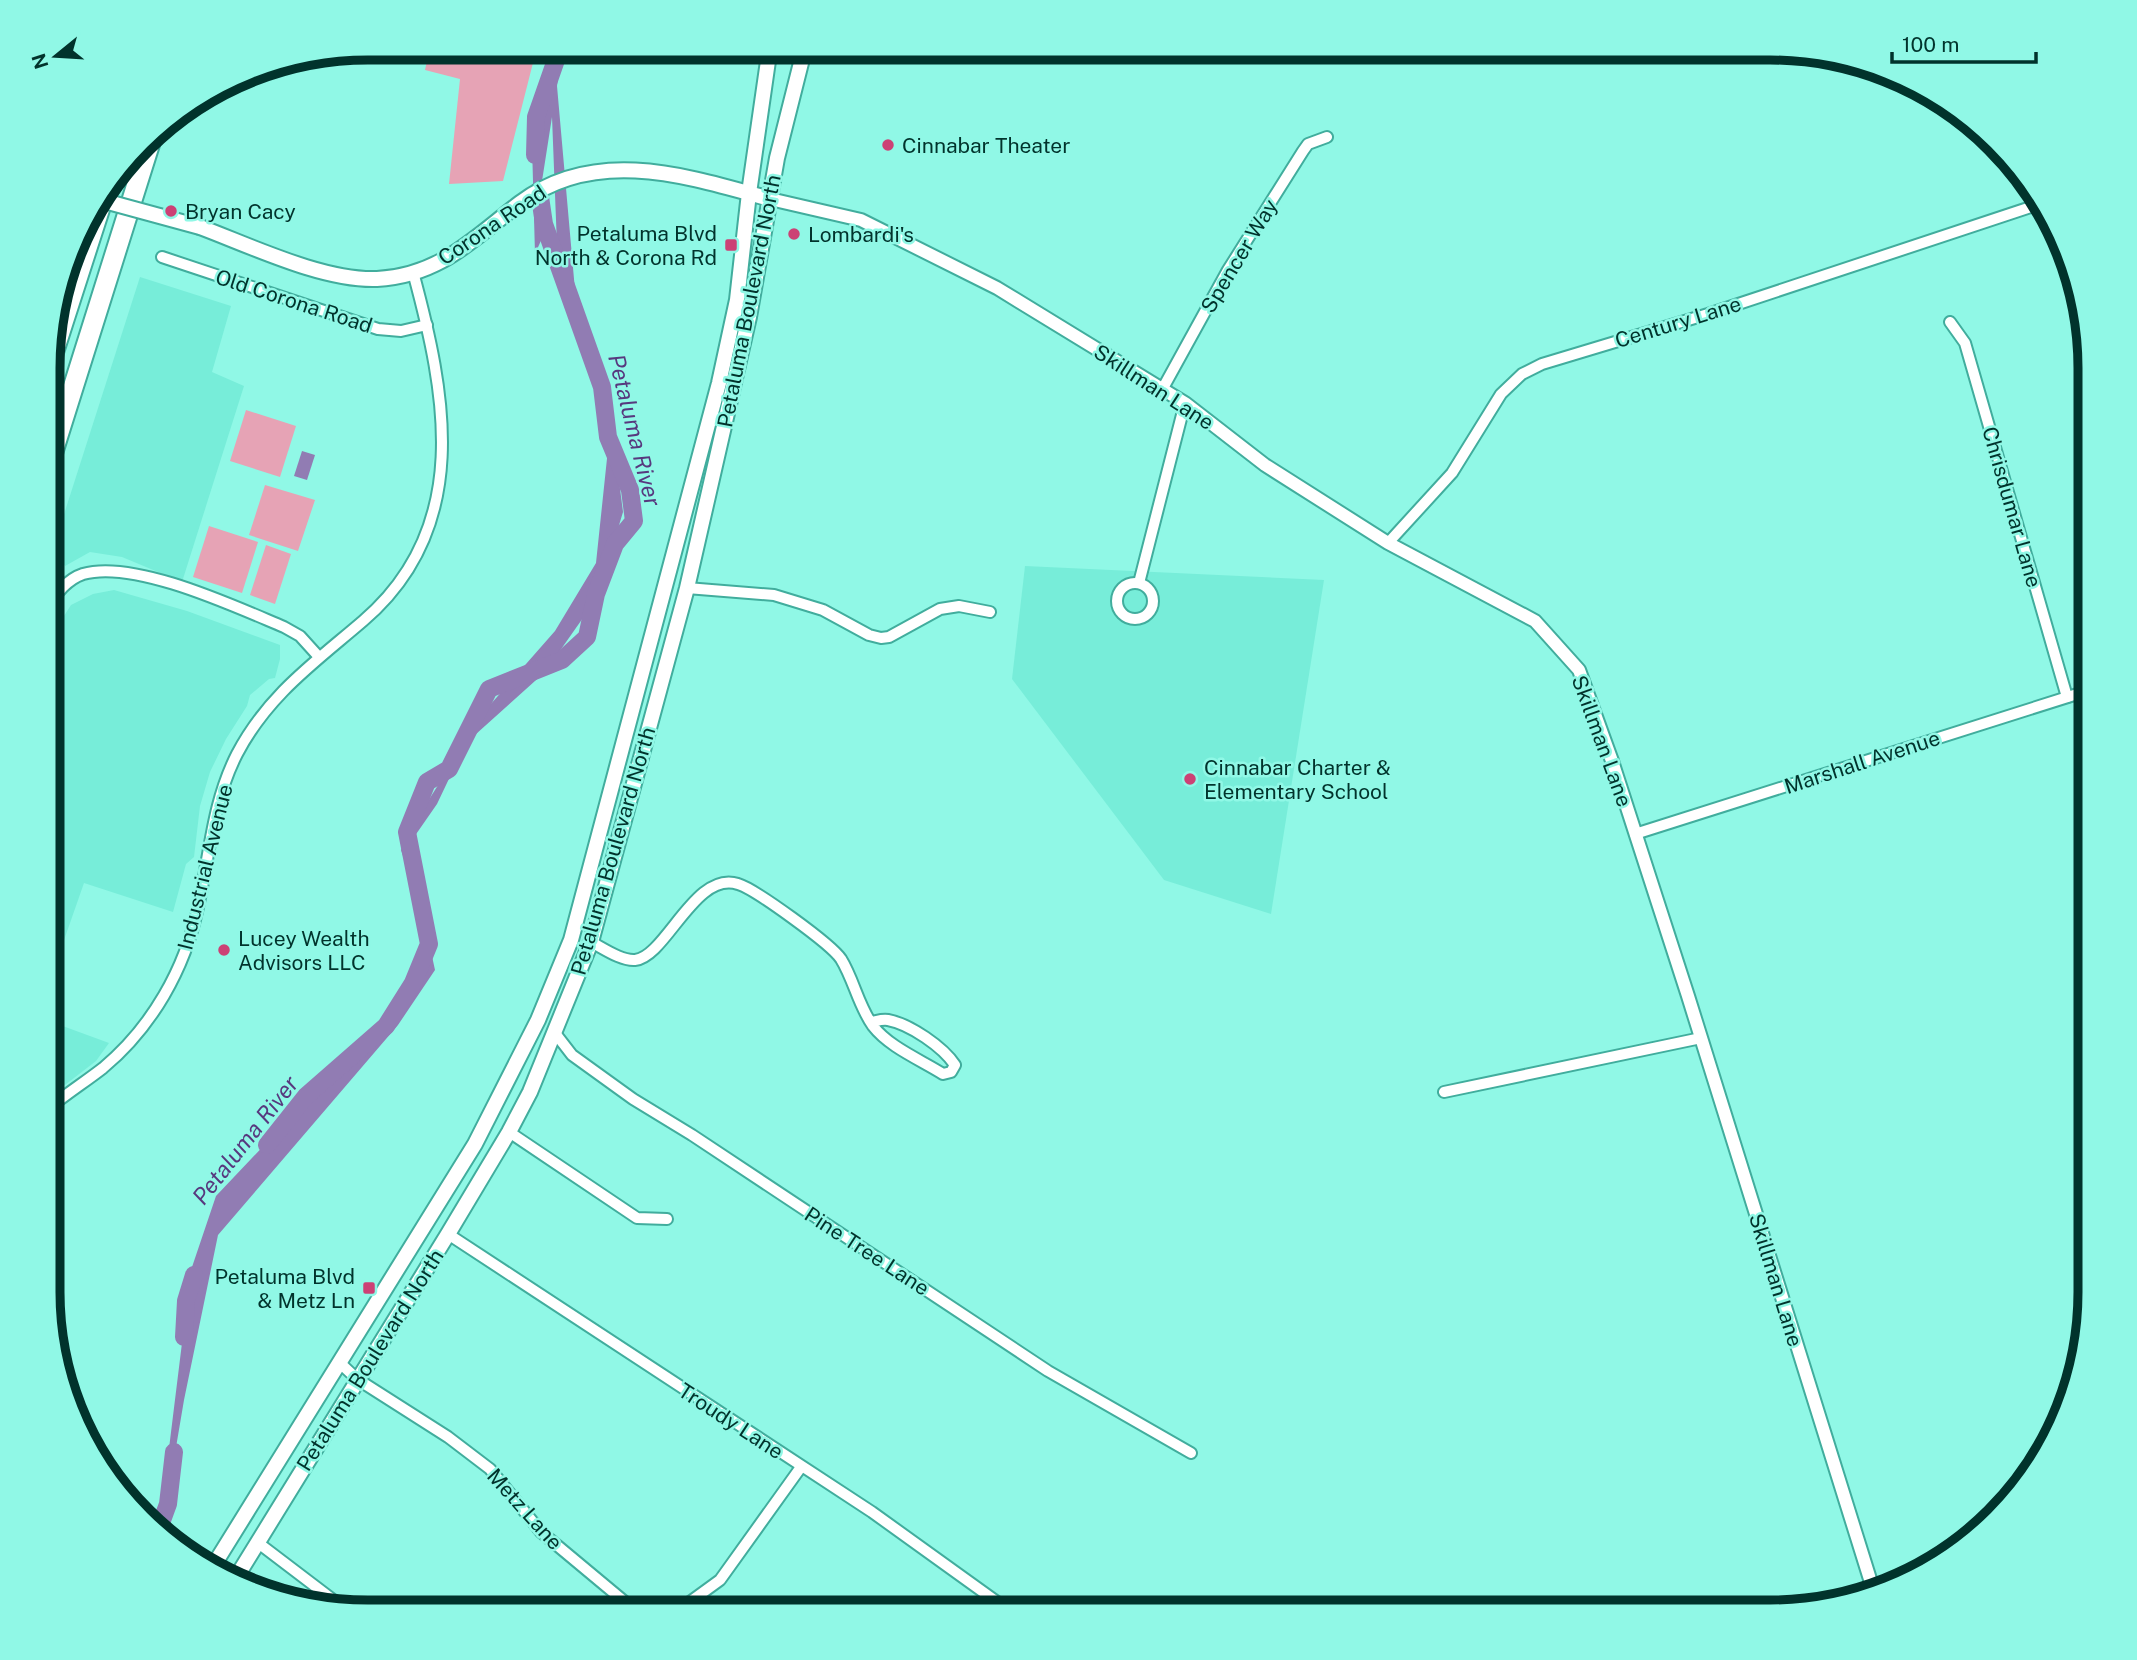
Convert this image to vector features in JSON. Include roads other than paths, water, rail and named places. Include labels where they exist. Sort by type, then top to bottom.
[{"type":"highway","points":[[60,429],[147,153]]},
{"type":"highway","points":[[62,324],[94,225]]},
{"type":"main road","name":"Petaluma Boulevard North","points":[[217,1561],[475,1144],[538,1020],[571,940],[719,383],[737,300],[768,60]]},
{"type":"main road","name":"Petaluma Boulevard North","points":[[239,1572],[509,1132],[530,1092],[591,942],[687,588],[748,317],[777,158],[802,60]]},
{"type":"main road","name":"Corona Road","points":[[108,202],[200,228],[303,265],[345,276],[379,279],[413,272],[448,259],[521,202],[539,191],[578,175],[606,171],[663,172],[725,185],[770,199]]},
{"type":"street","name":"Spencer Way","points":[[1163,388],[1228,270],[1293,166],[1308,144],[1327,137]]},
{"type":"street","name":"Skillman Lane","points":[[770,199],[861,220],[997,288],[1163,388],[1265,466],[1388,542],[1535,621],[1579,670],[1612,761],[1701,1038],[1871,1583]]},
{"type":"street","name":"Century Lane","points":[[1388,542],[1452,473],[1501,394],[1522,374],[1542,364],[1708,314],[2032,207]]},
{"type":"street","name":"Old Corona Road","points":[[162,257],[378,329],[401,331],[427,325]]},
{"type":"street","name":"Industrial Avenue","points":[[60,1100],[120,1053],[146,1023],[164,996],[185,953],[193,929],[214,815],[227,776],[247,736],[288,683],[364,619],[392,591],[404,575],[426,533],[440,481],[443,422],[437,370],[413,272]]},
{"type":"street","name":"Chrisdumar Lane","points":[[1950,322],[1965,343],[2067,697]]},
{"type":"street","points":[[1139,583],[1185,403]]},
{"type":"street","points":[[60,591],[80,575],[113,571],[156,579],[284,627],[300,636],[319,657]]},
{"type":"street","points":[[687,588],[774,595],[794,600],[823,610],[869,635],[881,638],[889,637],[940,609],[959,606],[989,612]]},
{"type":"street","name":"Marshall Avenue","points":[[1635,834],[2078,694]]},
{"type":"street","points":[[591,942],[627,959],[636,960],[646,956],[703,893],[723,884],[736,883],[759,895],[839,955],[850,975],[861,1006],[871,1022],[891,1041],[943,1074],[951,1072],[955,1065],[947,1052],[932,1041],[891,1020],[871,1022]]},
{"type":"street","name":"Pine Tree Lane","points":[[555,1033],[572,1055],[633,1098],[1048,1371],[1191,1453]]},
{"type":"street","points":[[1444,1093],[1701,1038]]},
{"type":"street","points":[[509,1132],[637,1218],[667,1219]]},
{"type":"street","name":"Troudy Lane","points":[[448,1234],[872,1513],[994,1600]]},
{"type":"street","name":"Metz Lane","points":[[340,1363],[357,1380],[448,1437],[490,1469],[541,1532],[623,1600]]},
{"type":"street","points":[[692,1600],[720,1580],[801,1467]]},
{"type":"street","points":[[257,1542],[331,1598]]},
{"type":"waterway","name":"Petaluma River","points":[[535,155],[536,117],[556,60]]},
{"type":"waterway","name":"Petaluma River","points":[[267,1145],[306,1096],[386,1026],[413,983],[429,944],[407,832],[427,782],[449,769],[489,689],[562,660],[587,637],[596,594],[615,544],[634,521],[630,490],[608,437],[602,387],[544,224],[539,190]]},
{"type":"waterway","name":"Petaluma River","points":[[184,1337],[186,1301],[194,1275]]},
{"type":"waterway","name":"Petaluma River","points":[[162,1522],[168,1504],[174,1452]]},
{"type":"place","name":"Cinnabar Theater","points":[[888,145]]},
{"type":"place","name":"Bryan Cacy","points":[[171,211]]},
{"type":"place","name":"Lombardi's","points":[[794,234]]},
{"type":"place","name":"Petaluma Blvd North & Corona Rd","points":[[731,245]]},
{"type":"place","name":"Cinnabar Charter & Elementary School","points":[[1190,779]]},
{"type":"place","name":"Lucey Wealth Advisors LLC","points":[[224,950]]},
{"type":"place","name":"Petaluma Blvd & Metz Ln","points":[[369,1288]]}]
